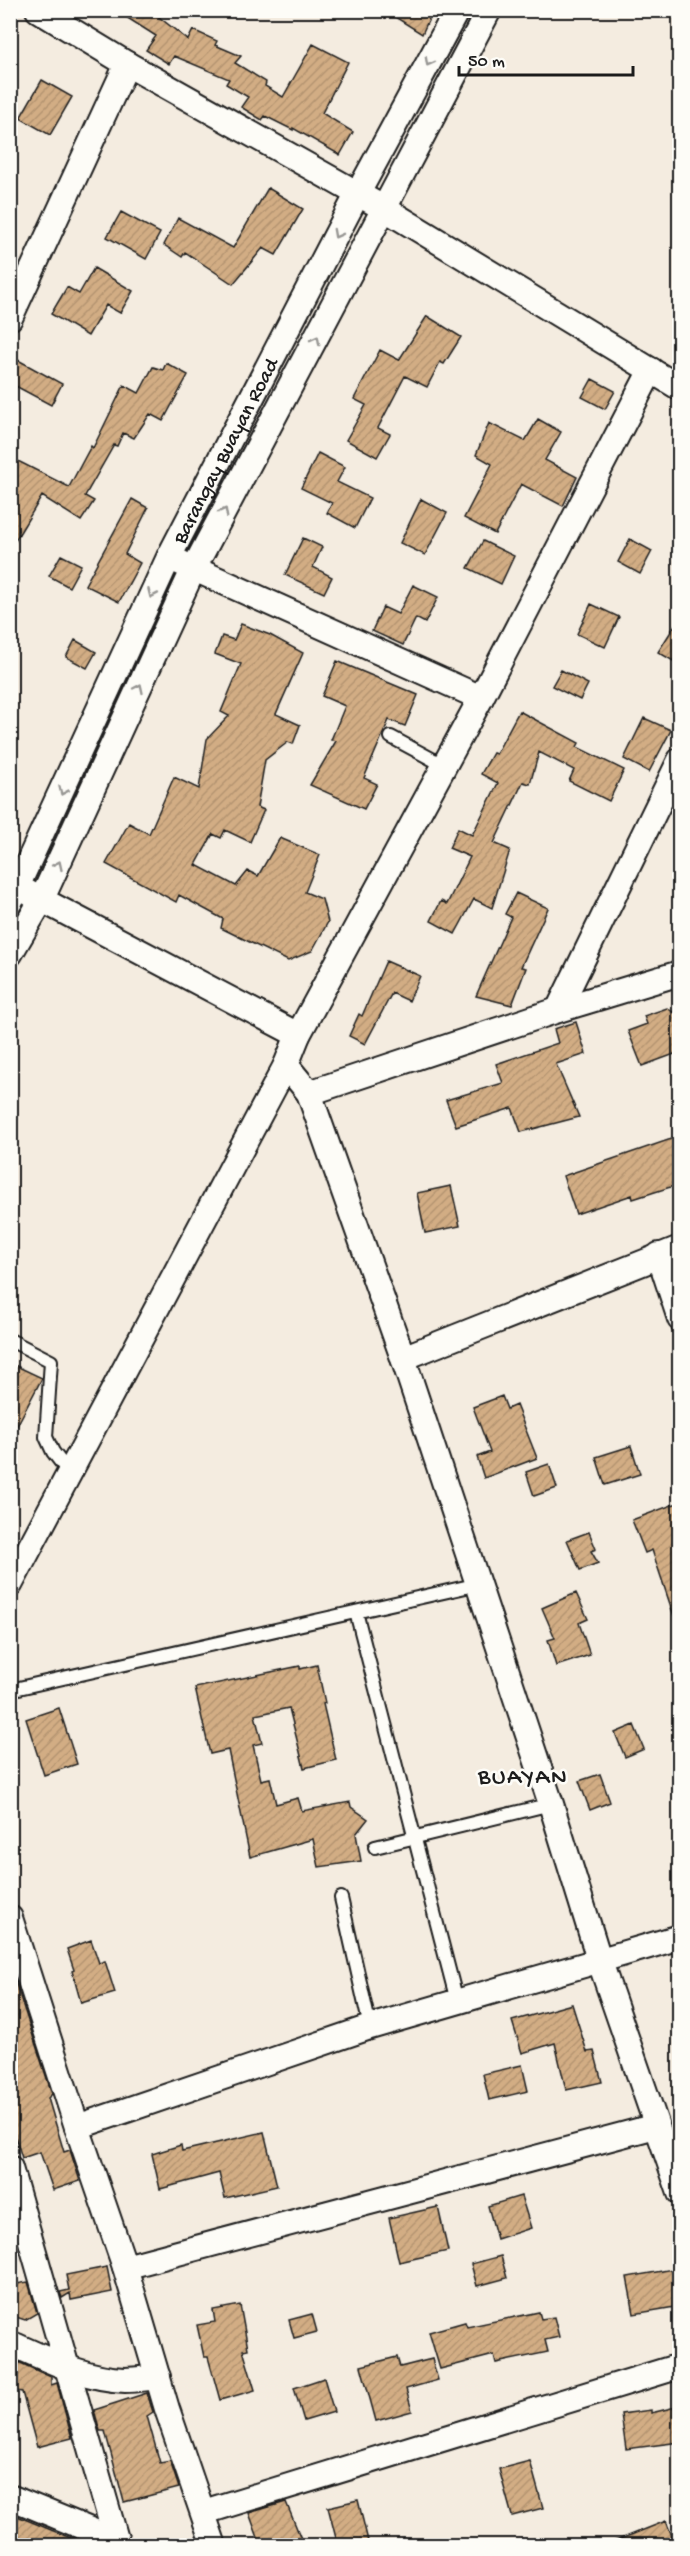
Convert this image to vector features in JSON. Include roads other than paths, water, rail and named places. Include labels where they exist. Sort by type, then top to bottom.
[{"type":"street","points":[[38,10],[126,64],[386,209],[680,388]]},
{"type":"street","name":"Barangay Buayan Road","points":[[13,891],[169,557],[358,193],[457,10]]},
{"type":"street","points":[[10,954],[41,901],[193,570],[386,209],[489,10]]},
{"type":"street","points":[[10,318],[126,64]]},
{"type":"street","points":[[10,1585],[286,1065],[298,1035],[481,698],[651,370]]},
{"type":"street","points":[[169,557],[193,570],[481,698]]},
{"type":"street","points":[[79,753],[105,763]]},
{"type":"street","points":[[558,1010],[680,760]]},
{"type":"street","points":[[13,891],[41,901],[298,1035]]},
{"type":"street","points":[[309,1093],[558,1010],[680,973]]},
{"type":"street","points":[[286,1065],[309,1093],[403,1358],[551,1804],[599,1959],[680,2193]]},
{"type":"street","points":[[403,1358],[669,1251],[680,1319]]},
{"type":"street","points":[[10,1918],[77,2127],[125,2266],[167,2409],[214,2546]]},
{"type":"street","points":[[77,2127],[370,2027],[680,1937]]},
{"type":"street","points":[[125,2266],[656,2126]]},
{"type":"street","points":[[10,2168],[118,2543]]},
{"type":"street","points":[[10,2343],[67,2368],[126,2380],[158,2377]]},
{"type":"street","points":[[204,2512],[680,2366]]},
{"type":"street","points":[[10,2497],[118,2543]]},
{"type":"lane","points":[[391,737],[443,765]]},
{"type":"lane","points":[[10,1340],[51,1361],[46,1437],[53,1452],[70,1474]]},
{"type":"lane","points":[[10,1690],[479,1584]]},
{"type":"lane","points":[[356,1612],[457,2001]]},
{"type":"lane","points":[[375,1847],[551,1804]]},
{"type":"lane","points":[[341,1898],[370,2027]]},
{"type":"district","name":"BUAYAN","points":[[523,1775]]}]
